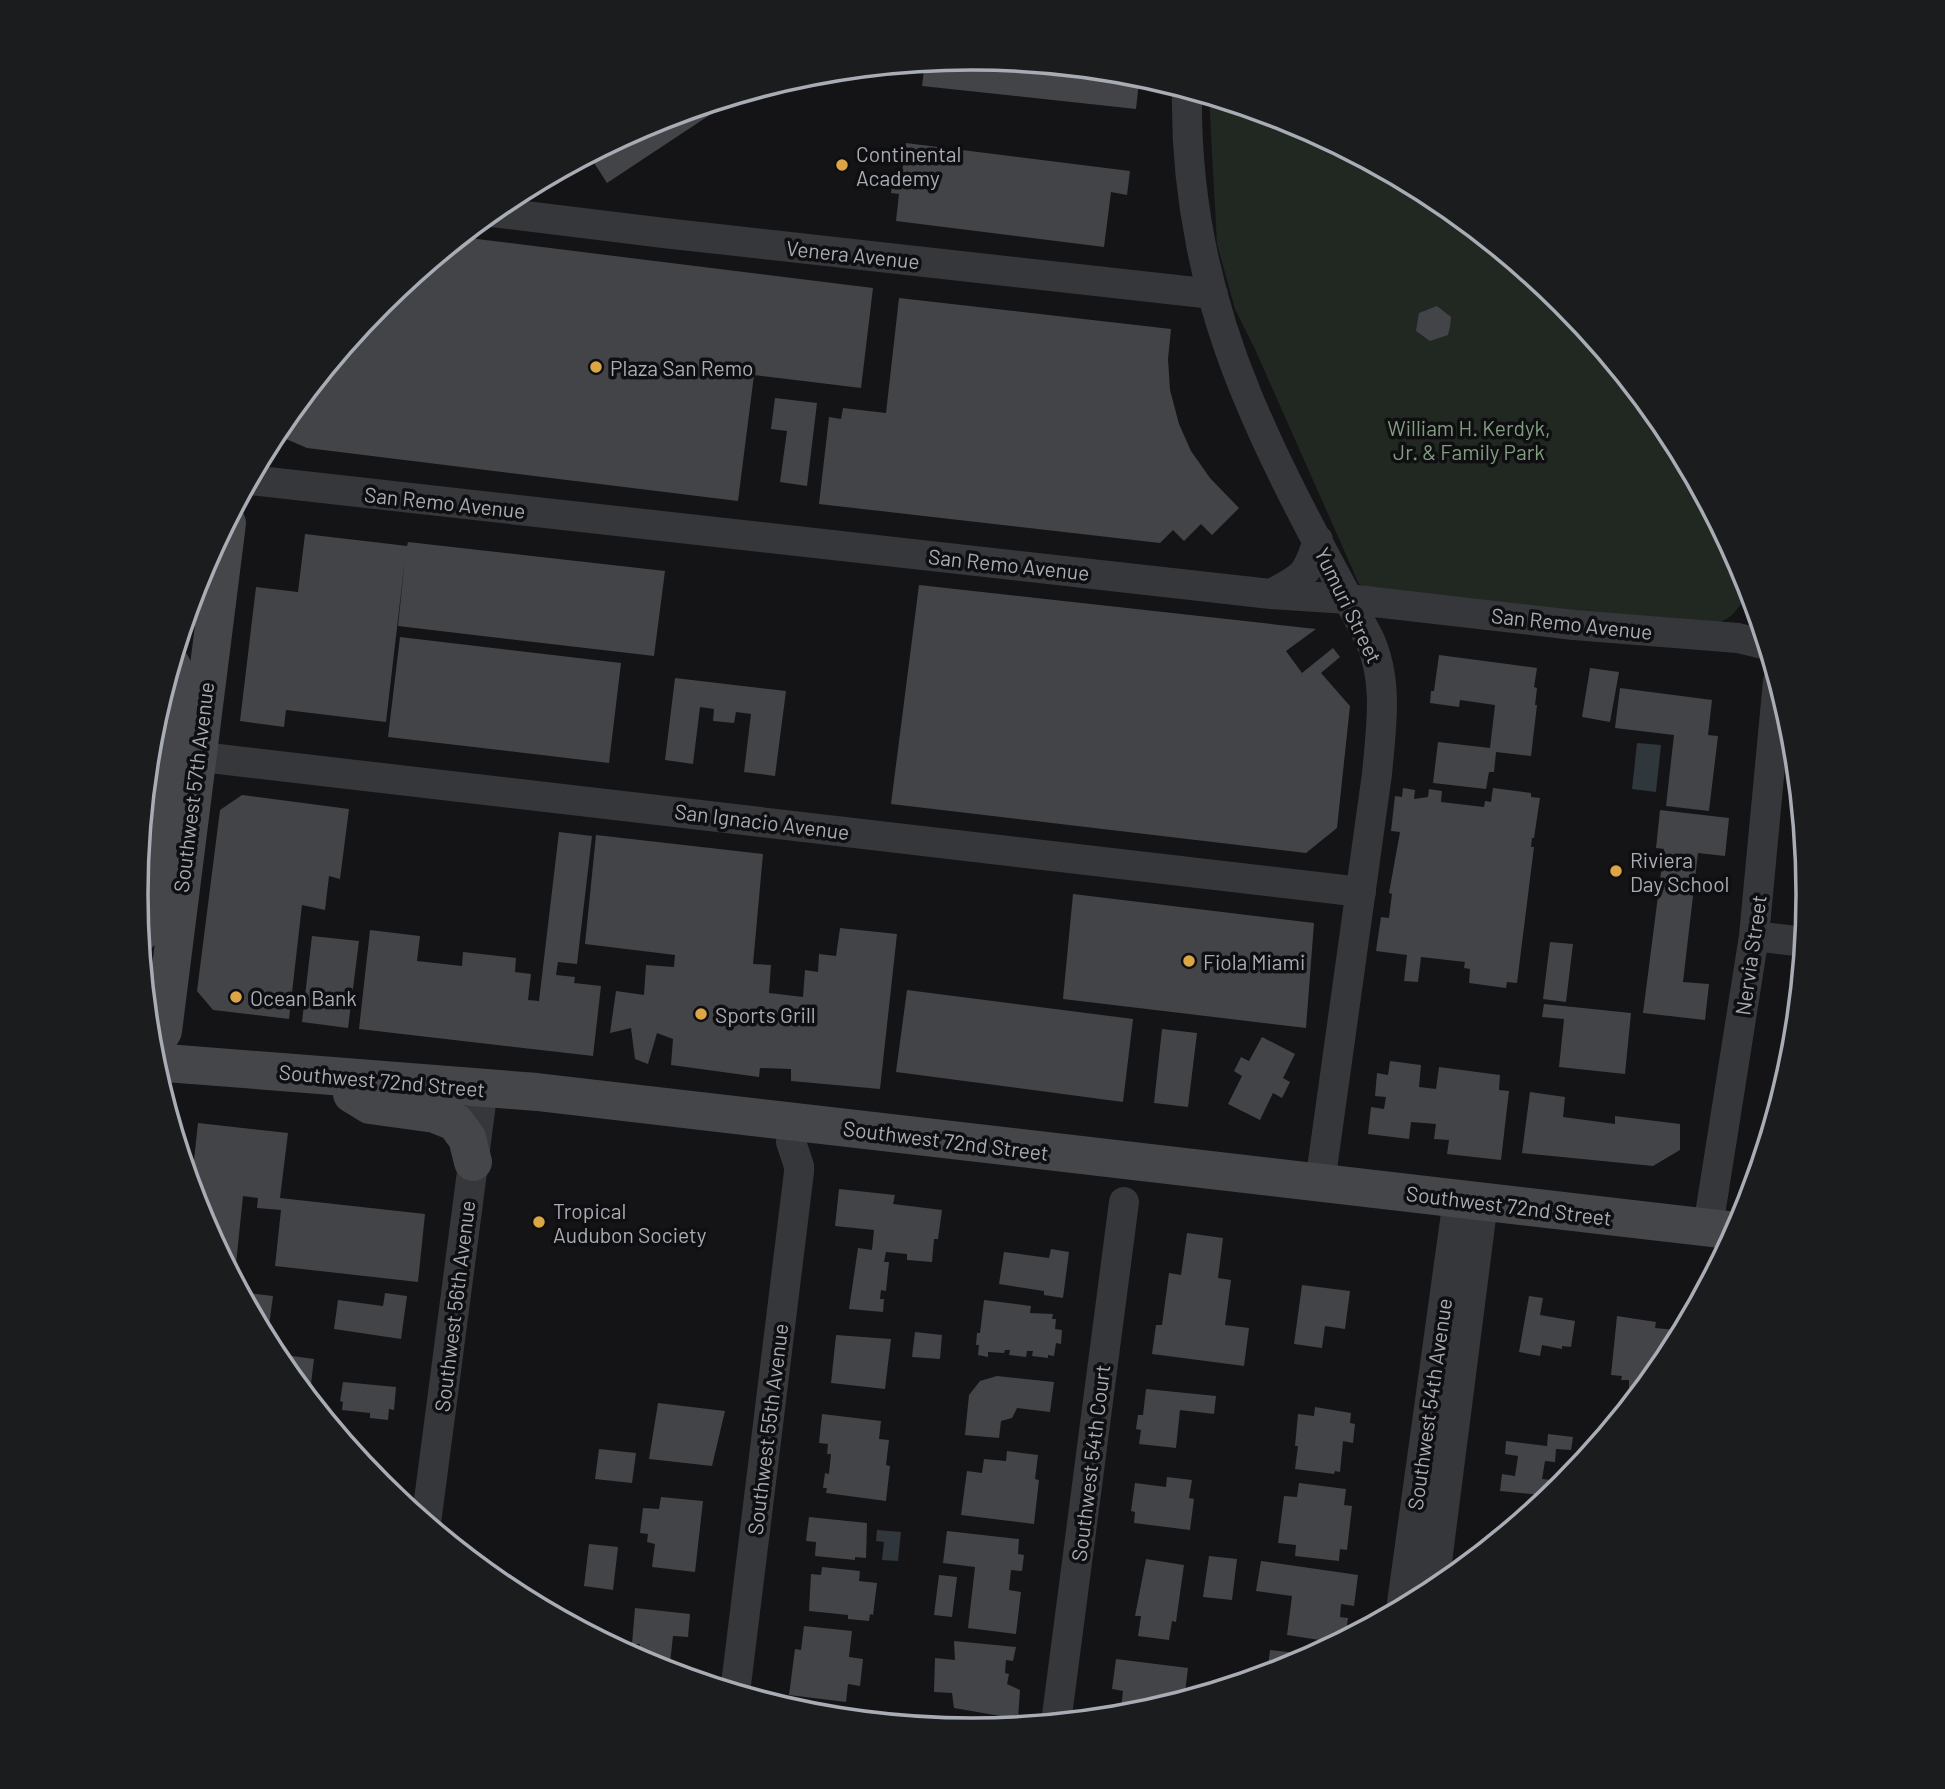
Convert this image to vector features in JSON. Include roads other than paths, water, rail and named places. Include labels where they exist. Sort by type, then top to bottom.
[{"type":"main road","name":"Southwest 57th Avenue","points":[[148,894],[219,560]]},
{"type":"main road","name":"Southwest 57th Avenue","points":[[161,1035],[163,1031],[180,754],[174,689]]},
{"type":"main road","name":"Southwest 72nd Street","points":[[166,1063],[537,1092],[1722,1229]]},
{"type":"main road","points":[[323,1077],[370,1105],[435,1114],[455,1122],[467,1138],[473,1162]]},
{"type":"street","name":"Yumuri Street","points":[[1187,98],[1187,141],[1199,239],[1213,294],[1246,395],[1378,658],[1382,681],[1378,763],[1320,1183]]},
{"type":"street","name":"Venera Avenue","points":[[507,214],[1213,294]]},
{"type":"street","name":"San Remo Avenue","points":[[259,481],[1271,593],[1348,599],[1574,625],[1738,638],[1757,643]]},
{"type":"street","points":[[1271,593],[1300,579],[1306,572],[1318,540]]},
{"type":"street","name":"Nervia Street","points":[[1722,1229],[1775,709]]},
{"type":"street","name":"San Ignacio Avenue","points":[[180,754],[1361,892]]},
{"type":"street","points":[[1754,936],[1795,941]]},
{"type":"street","name":"Southwest 56th Avenue","points":[[427,1513],[483,1088]]},
{"type":"street","name":"Southwest 55th Avenue","points":[[736,1684],[799,1166],[817,1147],[807,1124]]},
{"type":"street","name":"Southwest 54th Court","points":[[1057,1714],[1124,1202],[1131,1198],[1137,1188],[1127,1161]]},
{"type":"street","name":"Southwest 54th Avenue","points":[[1435,1577],[1471,1200]]},
{"type":"street","name":"Southwest 54th Avenue","points":[[1403,1598],[1471,1200]]},
{"type":"place","name":"Continental Academy","points":[[842,165]]},
{"type":"place","name":"Plaza San Remo","points":[[596,367]]},
{"type":"place","name":"Riviera Day School","points":[[1616,871]]},
{"type":"place","name":"Fiola Miami","points":[[1189,961]]},
{"type":"place","name":"Ocean Bank","points":[[236,997]]},
{"type":"place","name":"Sports Grill","points":[[701,1014]]},
{"type":"place","name":"Tropical Audubon Society","points":[[539,1222]]},
{"type":"park label","name":"William H. Kerdyk, Jr. & Family Park","points":[[1469,439]]}]
